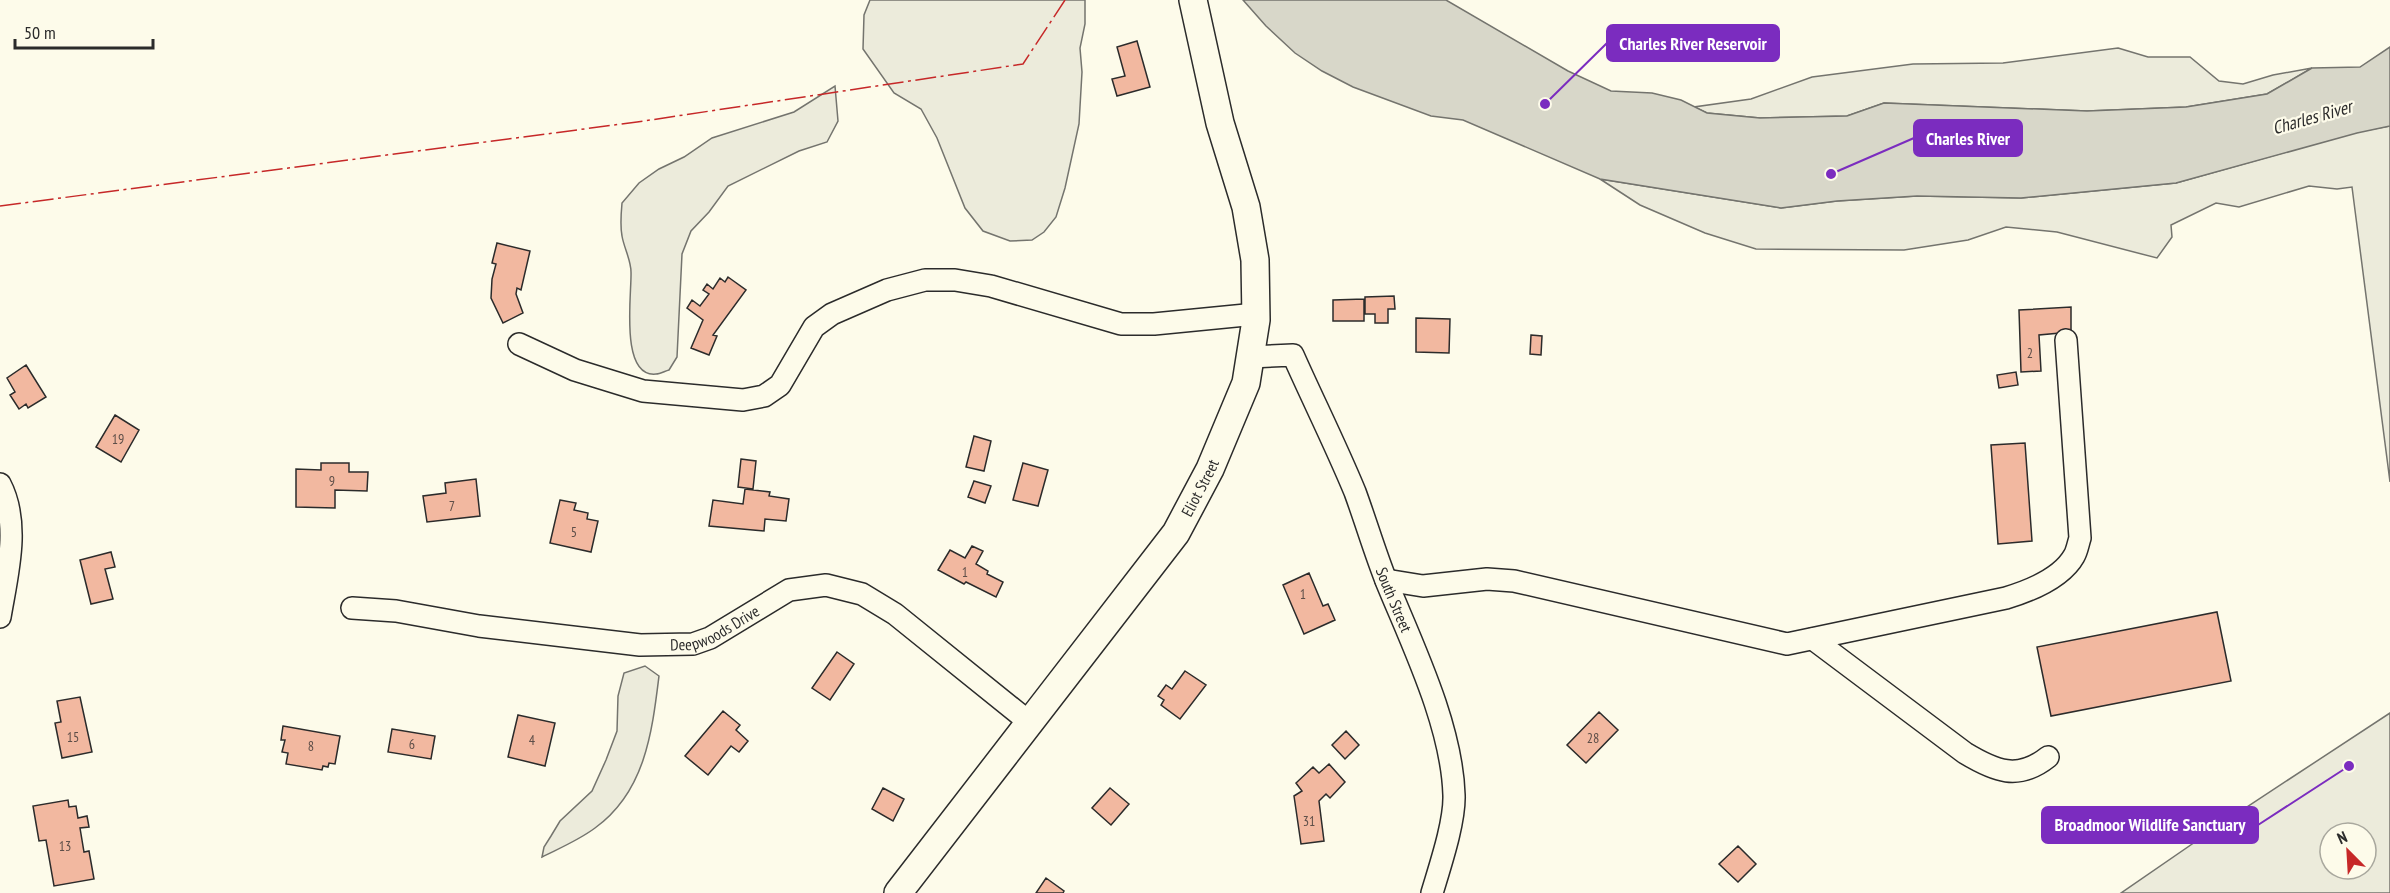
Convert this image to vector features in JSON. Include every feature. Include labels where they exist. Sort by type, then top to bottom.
[{"type":"main road","name":"Eliot Street","points":[[898,893],[1176,533],[1210,469],[1246,383],[1256,314],[1255,260],[1246,207],[1220,123],[1193,0]]},
{"type":"street","points":[[519,344],[575,370],[643,391],[743,400],[764,396],[780,385],[814,327],[832,314],[887,290],[925,280],[954,280],[991,286],[1121,324],[1154,324],[1256,314]]},
{"type":"street","points":[[1386,580],[1423,586],[1487,579],[1514,581],[1787,644],[2032,590],[2073,557],[2080,538],[2066,340]]},
{"type":"street","name":"South Street","points":[[1250,357],[1293,355],[1354,491],[1386,580],[1414,646],[1439,718],[1449,758],[1454,797],[1446,843],[1432,893]]},
{"type":"street","points":[[0,484],[12,525],[0,617]]},
{"type":"street","name":"Deepwoods Drive","points":[[352,608],[396,611],[479,626],[640,645],[693,644],[710,638],[789,590],[826,585],[862,594],[895,614],[1029,722]]},
{"type":"street","points":[[1814,639],[1956,747],[1989,768],[2003,771],[2034,769],[2048,757]]},
{"type":"shaded area","points":[[870,0],[1085,0],[1085,24],[1080,48],[1082,72],[1079,124],[1056,217],[1044,232],[1032,240],[1010,241],[983,231],[965,208],[937,138],[921,109],[894,93],[863,49],[864,15]]},
{"type":"shaded area","points":[[2118,48],[2148,57],[2190,57],[2219,81],[2243,84],[2273,75],[2312,68],[2267,94],[2186,107],[2087,111],[1884,103],[1847,116],[1760,118],[1707,113],[1694,107],[1751,99],[1812,77],[1913,64],[2003,63]]},
{"type":"shaded area","points":[[835,86],[838,121],[827,142],[799,151],[728,186],[709,212],[691,231],[682,254],[677,357],[669,370],[659,374],[644,372],[637,363],[632,349],[631,268],[621,232],[622,203],[639,183],[712,138],[794,112]]},
{"type":"shaded area","points":[[2390,126],[2390,482],[2352,187],[2337,189],[2309,186],[2239,207],[2216,203],[2171,225],[2172,237],[2157,258],[2057,232],[2006,227],[1968,240],[1904,250],[1756,249],[1705,233],[1640,205],[1600,179],[1781,208],[1837,201],[1917,196],[2021,198],[2176,183],[2357,132]]},
{"type":"shaded area","points":[[645,666],[659,676],[649,740],[635,779],[625,797],[612,813],[595,828],[542,857],[544,847],[560,821],[592,791],[606,760],[617,731],[618,696],[624,673]]},
{"type":"shaded area","points":[[2390,713],[2390,893],[2121,893],[2227,820]]},
{"type":"water","points":[[1243,0],[1446,0],[1568,71],[1611,91],[1652,93],[1681,100],[1707,113],[1760,118],[1847,116],[1884,103],[2087,111],[2186,107],[2267,94],[2312,68],[2360,67],[2390,47],[2390,126],[2176,183],[2021,198],[1917,196],[1837,201],[1781,208],[1600,179],[1463,120],[1431,116],[1353,87],[1322,71],[1295,53]]},
{"type":"building","points":[[1137,41],[1150,87],[1117,96],[1112,79],[1125,76],[1117,47]]},
{"type":"building","points":[[497,243],[530,251],[521,290],[517,288],[516,294],[523,313],[503,323],[491,298],[496,264],[492,263]]},
{"type":"building","points":[[728,277],[746,290],[713,335],[717,336],[709,355],[691,348],[703,320],[687,308],[692,300],[700,306],[709,294],[703,290],[707,284],[713,289],[720,278],[725,282]]},
{"type":"building","points":[[1394,296],[1395,309],[1388,309],[1388,323],[1375,323],[1375,314],[1365,314],[1365,297]]},
{"type":"building","points":[[1364,299],[1364,321],[1333,321],[1333,300]]},
{"type":"building","points":[[2071,307],[2071,332],[2039,335],[2041,371],[2021,372],[2019,310]]},
{"type":"building","points":[[1416,318],[1450,319],[1449,353],[1416,352]]},
{"type":"building","points":[[1531,335],[1542,336],[1541,355],[1530,354]]},
{"type":"building","points":[[26,365],[46,397],[28,408],[26,404],[19,409],[10,395],[15,392],[7,378]]},
{"type":"building","points":[[2016,372],[2018,385],[1999,388],[1997,375]]},
{"type":"building","points":[[115,415],[139,430],[121,462],[96,447]]},
{"type":"building","points":[[974,436],[991,441],[984,471],[966,467]]},
{"type":"building","points":[[2025,443],[2032,541],[1998,544],[1991,445]]},
{"type":"building","points":[[741,459],[756,461],[753,489],[738,487]]},
{"type":"building","points":[[321,463],[349,463],[349,472],[368,472],[367,491],[335,490],[335,508],[296,507],[296,469],[321,470]]},
{"type":"building","points":[[1023,463],[1048,470],[1038,506],[1013,500]]},
{"type":"building","points":[[476,479],[480,516],[427,522],[423,496],[446,493],[445,483]]},
{"type":"building","points":[[974,481],[991,486],[985,503],[968,497]]},
{"type":"building","points":[[745,489],[770,492],[769,496],[789,499],[786,521],[765,519],[764,531],[709,526],[713,500],[743,504]]},
{"type":"building","points":[[560,500],[576,503],[574,510],[588,513],[587,519],[598,521],[591,552],[550,543]]},
{"type":"building","points":[[972,546],[983,551],[976,564],[988,571],[987,574],[1003,582],[996,597],[938,570],[950,550],[965,558]]},
{"type":"building","points":[[111,552],[115,567],[105,569],[113,599],[91,604],[80,560]]},
{"type":"building","points":[[1309,573],[1323,606],[1328,604],[1335,620],[1304,634],[1283,585]]},
{"type":"building","points":[[2217,612],[2231,681],[2051,716],[2037,647]]},
{"type":"building","points":[[837,652],[854,664],[830,700],[812,688]]},
{"type":"building","points":[[1185,671],[1206,685],[1180,719],[1161,705],[1164,700],[1158,696],[1166,685],[1172,689]]},
{"type":"building","points":[[80,697],[92,752],[62,758],[55,723],[61,722],[57,701]]},
{"type":"building","points":[[723,711],[740,725],[736,730],[748,741],[739,752],[731,746],[708,775],[685,756]]},
{"type":"building","points":[[1599,712],[1618,730],[1586,763],[1567,745]]},
{"type":"building","points":[[518,715],[555,723],[545,766],[508,757]]},
{"type":"building","points":[[283,726],[340,736],[335,764],[329,763],[328,767],[323,766],[322,770],[286,764],[288,753],[282,752],[285,740],[281,740]]},
{"type":"building","points":[[392,729],[435,736],[431,759],[388,752]]},
{"type":"building","points":[[1346,731],[1359,745],[1345,759],[1332,745]]},
{"type":"building","points":[[1329,764],[1345,782],[1330,798],[1326,794],[1319,801],[1324,841],[1301,844],[1294,796],[1302,791],[1296,783],[1313,767],[1319,773]]},
{"type":"building","points":[[883,788],[904,799],[893,821],[872,809]]},
{"type":"building","points":[[1110,788],[1129,804],[1111,825],[1092,808]]},
{"type":"building","points":[[68,800],[69,807],[76,806],[78,818],[87,816],[89,827],[80,828],[84,852],[89,851],[94,879],[54,886],[46,840],[39,841],[33,806]]},
{"type":"building","points":[[1738,846],[1756,864],[1738,882],[1719,864]]},
{"type":"building","points":[[1046,878],[1064,891],[1063,893],[1036,893]]},
{"type":"power","points":[[0,206],[637,122],[1023,64],[1065,0]]},
{"type":"place","name":"Charles River Reservoir","points":[[1545,104]]},
{"type":"place","name":"Charles River","points":[[1831,174]]},
{"type":"place","name":"Broadmoor Wildlife Sanctuary","points":[[2349,766]]}]
